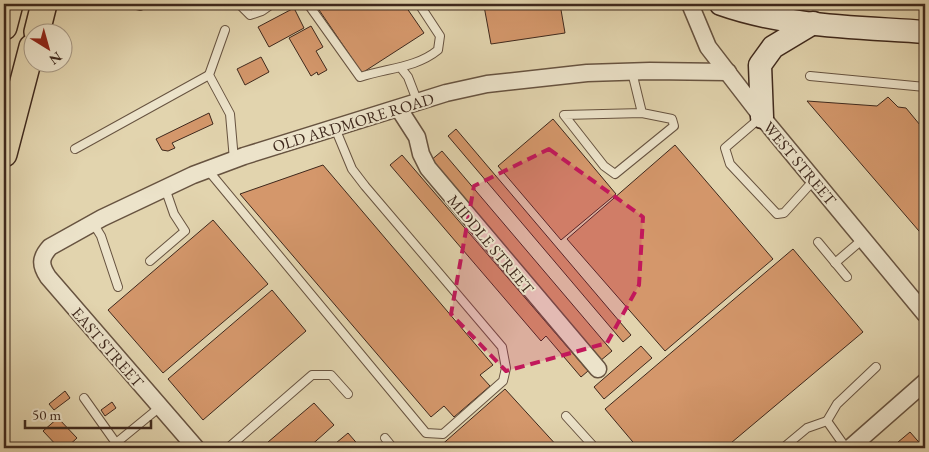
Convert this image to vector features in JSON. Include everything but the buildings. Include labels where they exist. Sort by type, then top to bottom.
[{"type":"main road","points":[[4,27],[10,4]]},
{"type":"main road","points":[[39,22],[44,4]]},
{"type":"main road","points":[[721,4],[747,13],[813,24],[925,32]]},
{"type":"main road","points":[[762,117],[760,65],[773,48],[813,24]]},
{"type":"main road","points":[[4,154],[26,72]]},
{"type":"street","name":"WEST STREET","points":[[690,4],[708,47],[762,117],[925,314]]},
{"type":"street","name":"OLD ARDMORE ROAD","points":[[58,290],[42,268],[41,261],[50,247],[62,239],[165,188],[234,160],[446,93],[487,84],[587,73],[728,72]]},
{"type":"street","name":"MIDDLE STREET","points":[[399,109],[416,137],[428,168],[598,369]]},
{"type":"street","name":"EAST STREET","points":[[58,290],[196,448]]},
{"type":"street","points":[[850,448],[925,382]]},
{"type":"lane","points":[[133,4],[140,6],[144,4]]},
{"type":"lane","points":[[239,4],[250,15],[262,11],[272,4]]},
{"type":"lane","points":[[308,4],[360,77],[377,71],[402,68],[429,57],[438,50],[440,36],[418,4]]},
{"type":"lane","points":[[75,148],[209,75],[225,30]]},
{"type":"lane","points":[[402,68],[408,77],[418,103]]},
{"type":"lane","points":[[632,72],[642,113]]},
{"type":"lane","points":[[209,75],[230,114],[234,160]]},
{"type":"lane","points":[[810,76],[925,87]]},
{"type":"lane","points":[[642,113],[672,119],[674,126],[615,174],[604,166],[564,115],[642,113]]},
{"type":"lane","points":[[762,117],[725,148],[730,164],[777,214],[784,213],[815,180]]},
{"type":"lane","points":[[208,170],[426,433],[443,434],[503,381],[506,368],[502,347],[365,186],[352,169],[334,128]]},
{"type":"lane","points":[[150,261],[185,231],[174,214],[165,188]]},
{"type":"lane","points":[[94,223],[101,236],[118,287]]},
{"type":"lane","points":[[835,262],[862,239]]},
{"type":"lane","points":[[818,242],[847,277]]},
{"type":"lane","points":[[783,448],[807,428],[827,421],[837,404],[876,367]]},
{"type":"lane","points":[[228,448],[312,375],[331,375],[348,394]]},
{"type":"lane","points":[[84,398],[113,446],[160,406]]},
{"type":"lane","points":[[566,416],[595,448]]},
{"type":"lane","points":[[827,421],[846,448]]},
{"type":"lane","points":[[385,438],[393,448]]},
{"type":"highlighted area","points":[[549,149],[643,217],[639,285],[607,343],[506,371],[451,314],[474,186]]}]
